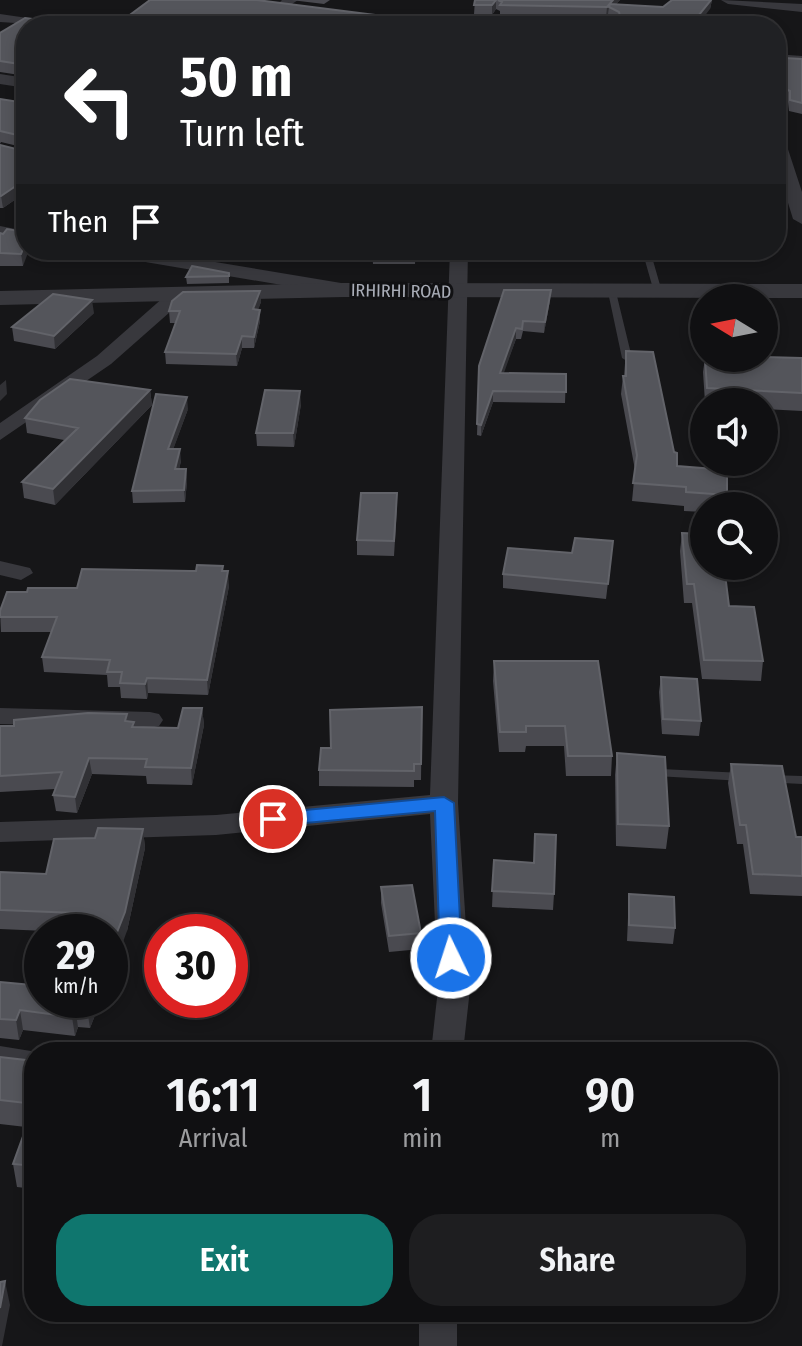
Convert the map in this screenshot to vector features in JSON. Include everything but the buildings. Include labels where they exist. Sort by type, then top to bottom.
[{"type":"street","points":[[417,16],[437,0]]},
{"type":"street","points":[[729,4],[802,8]]},
{"type":"street","points":[[786,169],[802,219]]},
{"type":"street","points":[[168,260],[344,290]]},
{"type":"street","points":[[448,1042],[454,989],[444,803],[459,260]]},
{"type":"street","name":"IRHIRHI ROAD","points":[[0,298],[344,290],[802,291]]},
{"type":"street","points":[[0,433],[104,360],[180,293]]},
{"type":"street","points":[[0,716],[150,720]]},
{"type":"street","points":[[0,832],[216,825],[444,803]]},
{"type":"street","points":[[438,1322],[438,1346]]},
{"type":"lane","points":[[649,260],[658,292]]},
{"type":"lane","points":[[612,292],[627,358]]},
{"type":"lane","points":[[661,773],[802,780]]},
{"type":"lane","points":[[0,1052],[24,1056]]},
{"type":"route","points":[[273,819],[444,803],[451,958]]}]
